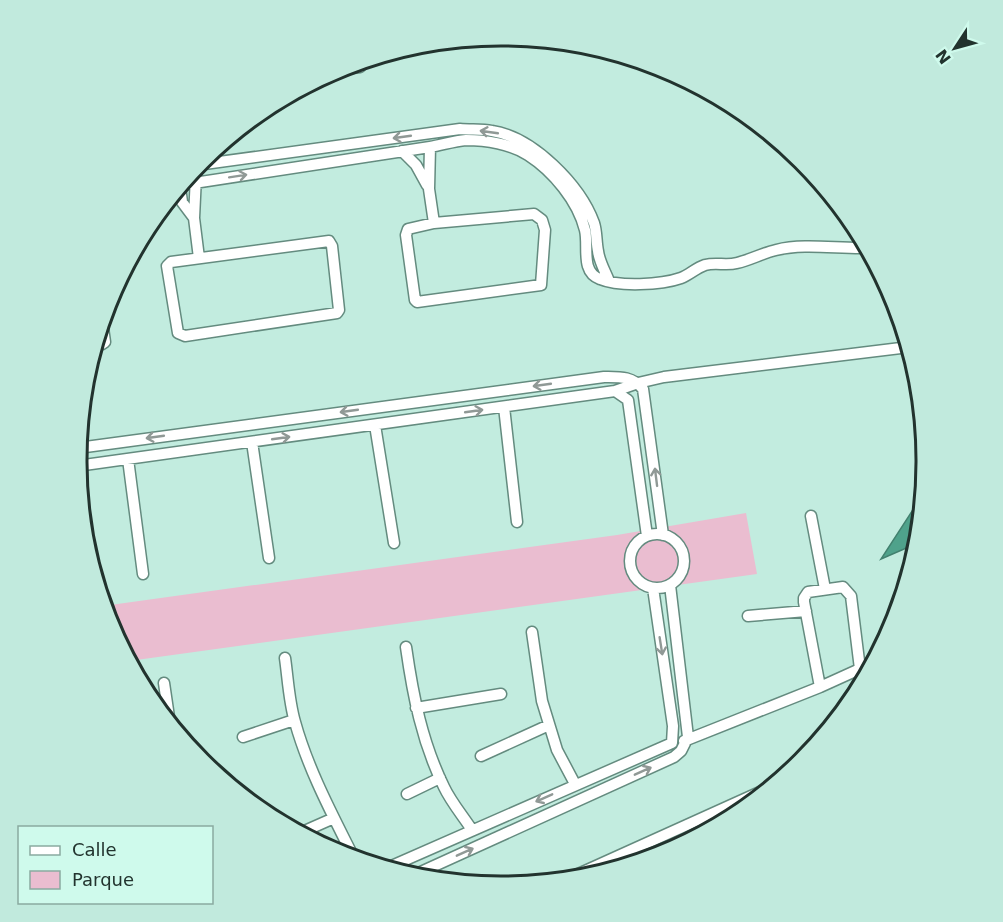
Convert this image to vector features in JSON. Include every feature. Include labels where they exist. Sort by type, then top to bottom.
[{"type":"street","points":[[460,129],[464,140]]},
{"type":"street","points":[[213,163],[460,129],[494,131],[519,141],[542,155],[559,169],[573,186],[609,281]]},
{"type":"street","points":[[200,258],[194,218],[195,183],[464,140],[512,147],[528,155],[559,183],[590,230],[586,260],[590,272],[597,278],[621,284],[665,282],[681,278],[706,265],[732,264],[775,250],[856,248]]},
{"type":"street","points":[[356,144],[357,158]]},
{"type":"street","points":[[430,147],[429,189],[434,223]]},
{"type":"street","points":[[402,151],[416,165],[429,189]]},
{"type":"street","points":[[182,198],[194,218]]},
{"type":"street","points":[[537,215],[543,220],[545,230],[542,284],[417,302],[414,298],[406,232],[408,229],[434,223],[537,215]]},
{"type":"street","points":[[329,241],[332,246],[338,312],[182,336],[177,330],[167,266],[174,260],[200,258],[329,241]]},
{"type":"street","points":[[586,260],[600,258]]},
{"type":"street","points":[[87,465],[615,391],[664,377],[900,348]]},
{"type":"street","points":[[88,447],[604,376],[628,378],[638,383],[643,389],[647,406],[663,535]]},
{"type":"street","points":[[615,391],[628,400],[647,536]]},
{"type":"street","points":[[504,407],[517,522]]},
{"type":"street","points":[[312,416],[314,433]]},
{"type":"street","points":[[375,425],[394,543]]},
{"type":"street","points":[[252,442],[269,558]]},
{"type":"street","points":[[128,459],[143,574]]},
{"type":"street","points":[[811,516],[825,590]]},
{"type":"street","points":[[663,535],[672,539],[678,546],[683,559],[682,572],[670,585],[652,588],[644,585],[632,573],[630,564],[633,547],[647,536],[663,535]]},
{"type":"street","points":[[427,869],[674,757],[681,751],[688,736],[670,585]]},
{"type":"street","points":[[820,687],[804,598],[806,592],[843,587],[850,596],[860,668]]},
{"type":"street","points":[[652,588],[673,726],[672,743]]},
{"type":"street","points":[[748,616],[806,611]]},
{"type":"street","points":[[532,632],[542,700],[549,725],[557,750],[576,784]]},
{"type":"street","points":[[406,647],[416,708],[426,747],[445,789],[472,830]]},
{"type":"street","points":[[285,658],[294,720],[304,750],[348,846]]},
{"type":"street","points":[[400,862],[672,743],[687,740],[859,669]]},
{"type":"street","points":[[164,683],[167,705]]},
{"type":"street","points":[[416,708],[501,693]]},
{"type":"street","points":[[243,737],[294,720]]},
{"type":"street","points":[[482,756],[549,725]]},
{"type":"street","points":[[407,794],[440,778]]},
{"type":"street","points":[[606,862],[737,803]]},
{"type":"street","points":[[310,829],[334,818]]},
{"type":"street","points":[[417,855],[423,868]]},
{"type":"green space","points":[[746,513],[757,574],[138,660],[113,605],[617,535]]},
{"type":"shaded area","points":[[913,510],[907,548],[881,559]]}]
